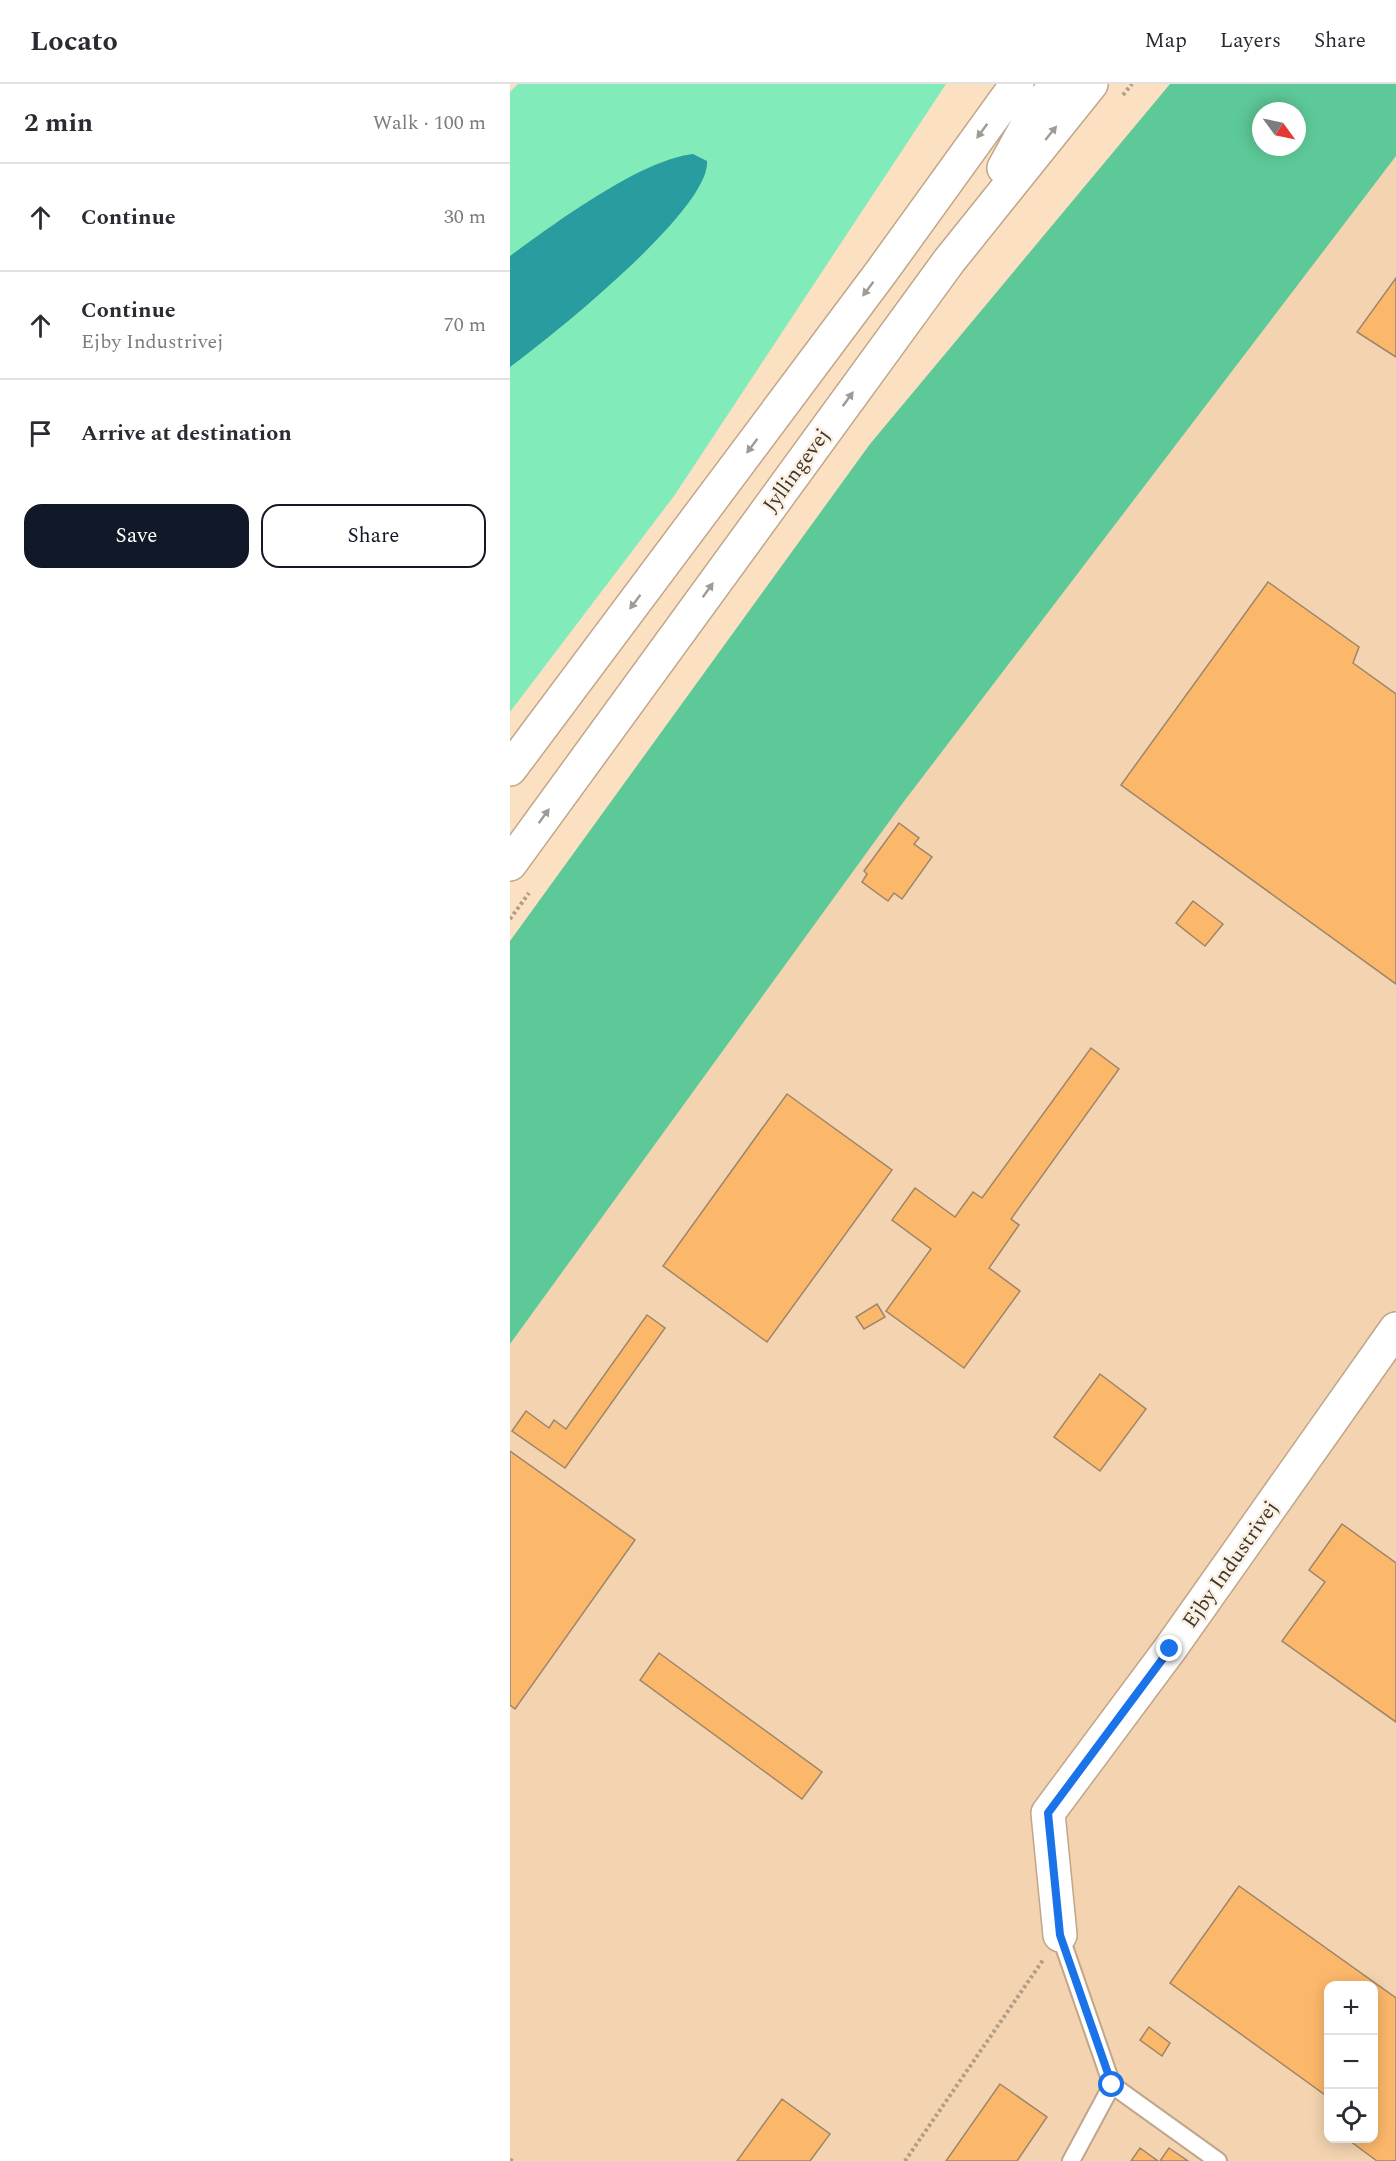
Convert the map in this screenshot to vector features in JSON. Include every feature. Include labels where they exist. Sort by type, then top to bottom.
[{"type":"street","points":[[510,769],[882,271],[1017,84]]},
{"type":"street","points":[[965,240],[1032,117],[1056,84]]},
{"type":"street","name":"Jyllingevej","points":[[510,864],[965,240],[1091,84]]},
{"type":"street","name":"Ejby Industrivej","points":[[1060,1935],[1048,1813],[1170,1649],[1396,1329]]},
{"type":"lane","points":[[1060,1935],[1112,2085],[1218,2161]]},
{"type":"lane","points":[[1071,2161],[1112,2085]]},
{"type":"path","points":[[905,2161],[1060,1935]]},
{"type":"shaded area","points":[[1396,156],[1396,2161],[510,2161],[510,1344],[902,804]]},
{"type":"green space","points":[[518,84],[946,84],[674,496],[510,712],[510,92]]},
{"type":"green space","points":[[1170,84],[1396,84],[1396,156],[902,804],[510,1344],[510,941],[870,444]]},
{"type":"water","points":[[693,154],[707,161],[701,182],[684,209],[625,271],[559,329],[510,367],[510,256],[573,211],[623,180],[672,159]]},
{"type":"building","points":[[1396,278],[1396,357],[1357,332]]},
{"type":"building","points":[[1268,582],[1359,647],[1353,663],[1396,694],[1396,984],[1121,785]]},
{"type":"building","points":[[899,823],[919,838],[914,844],[932,857],[902,899],[894,893],[888,901],[862,882],[867,874],[864,871]]},
{"type":"building","points":[[1193,901],[1223,924],[1205,946],[1176,923]]},
{"type":"building","points":[[1091,1048],[1119,1069],[1011,1219],[1019,1225],[989,1268],[1020,1291],[964,1368],[886,1311],[931,1249],[892,1220],[915,1188],[955,1217],[973,1192],[982,1198]]},
{"type":"building","points":[[787,1094],[892,1170],[767,1342],[663,1266]]},
{"type":"building","points":[[877,1304],[885,1317],[864,1329],[856,1317]]},
{"type":"building","points":[[647,1315],[665,1328],[565,1468],[512,1431],[526,1411],[549,1428],[554,1420],[566,1429]]},
{"type":"building","points":[[1100,1374],[1146,1409],[1100,1471],[1054,1437]]},
{"type":"building","points":[[510,1451],[635,1540],[515,1709],[510,1705]]},
{"type":"building","points":[[1342,1524],[1396,1563],[1396,1722],[1282,1641],[1325,1582],[1309,1570]]},
{"type":"building","points":[[659,1653],[822,1772],[802,1799],[640,1680]]},
{"type":"building","points":[[1239,1886],[1372,1981],[1324,1981],[1324,2094],[1170,1983]]},
{"type":"building","points":[[1378,1985],[1396,1998],[1396,2161],[1377,2161],[1353,2143],[1378,2143]]},
{"type":"building","points":[[1149,2027],[1170,2043],[1162,2056],[1140,2040]]},
{"type":"building","points":[[1000,2084],[1047,2117],[1017,2161],[946,2161]]},
{"type":"building","points":[[782,2099],[830,2134],[810,2161],[737,2161]]},
{"type":"building","points":[[1140,2148],[1158,2161],[1131,2161]]},
{"type":"building","points":[[1169,2148],[1188,2161],[1160,2161]]},
{"type":"route","points":[[1112,2085],[1060,1935],[1048,1813],[1170,1649]]}]
